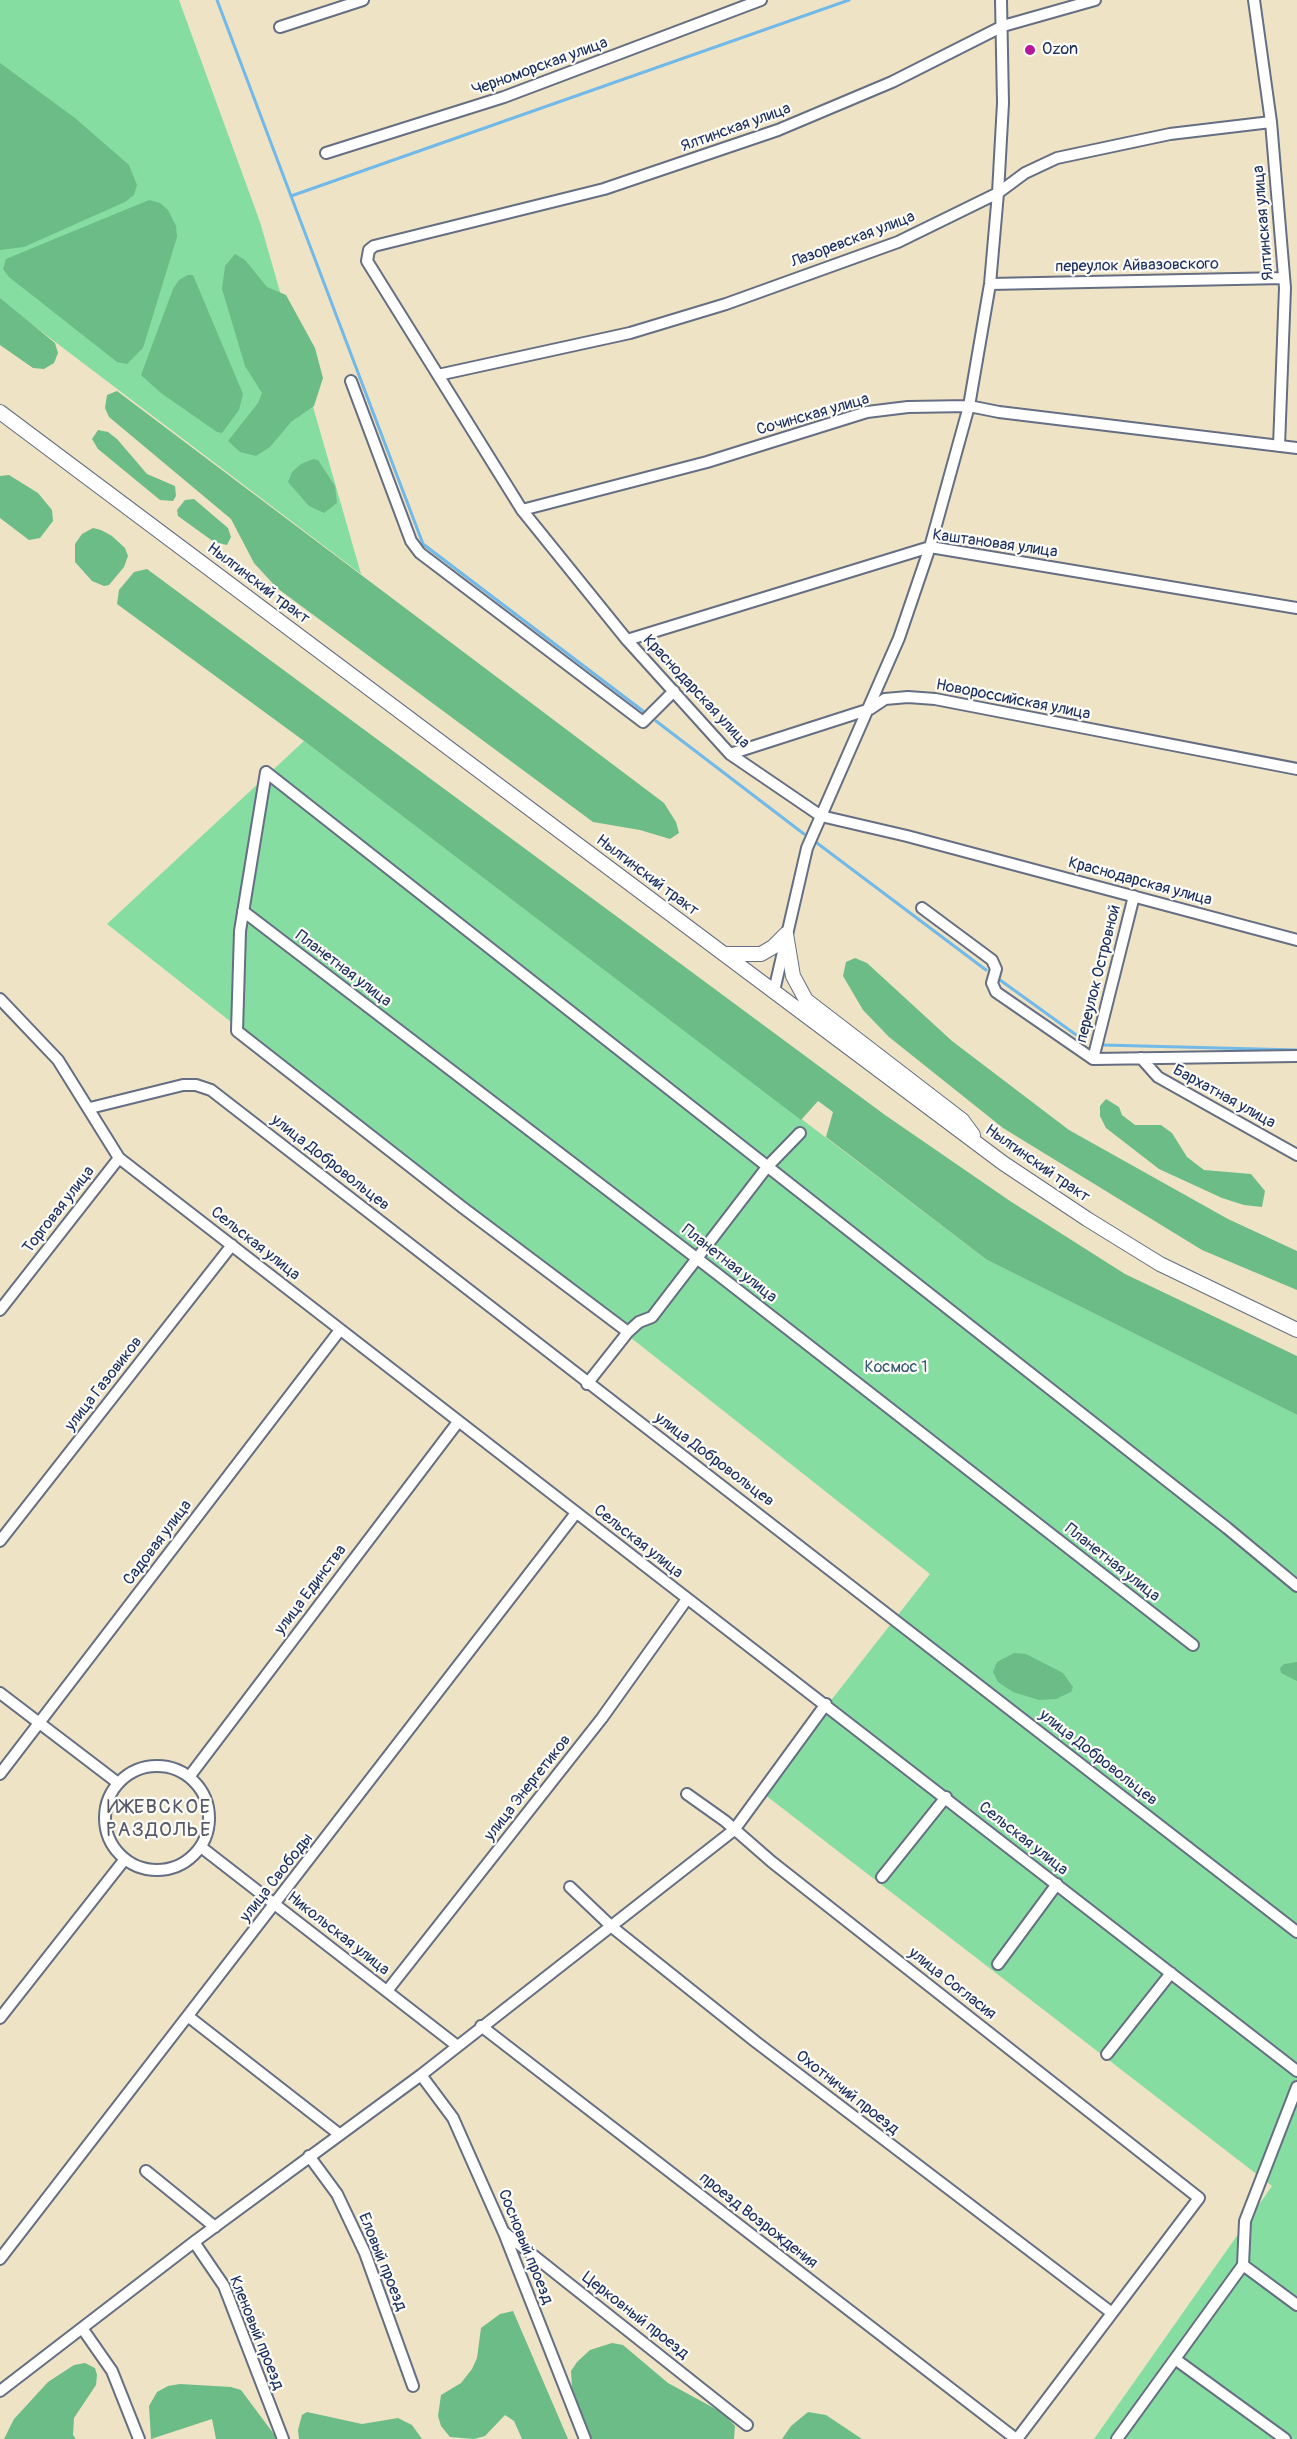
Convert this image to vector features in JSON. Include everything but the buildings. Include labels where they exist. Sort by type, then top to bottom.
[{"type":"main road","name":"Нылгинский тракт","points":[[0,412],[982,1147],[1087,1219],[1160,1264],[1297,1330]]},
{"type":"main road","points":[[724,954],[761,954],[786,934],[793,976],[806,1000],[962,1120],[982,1147]]},
{"type":"street","points":[[280,27],[363,0]]},
{"type":"street","name":"Черноморская улица","points":[[326,153],[504,97],[760,0]]},
{"type":"street","points":[[774,992],[807,848],[870,709],[899,638],[930,547],[969,406],[990,284],[998,193],[1003,26],[1001,0]]},
{"type":"street","name":"Ялтинская улица","points":[[374,246],[604,189],[778,130],[892,82],[1003,26],[1095,0]]},
{"type":"street","name":"Ялтинская улица","points":[[1254,0],[1271,122],[1284,278],[1279,446]]},
{"type":"street","name":"Лазоревская улица","points":[[438,375],[630,333],[726,304],[898,243],[998,193],[1026,173],[1057,158],[1170,134],[1271,122]]},
{"type":"street","name":"Краснодарская улица","points":[[374,246],[369,250],[367,261],[522,510],[627,640],[730,754],[821,816],[1297,940]]},
{"type":"street","name":"переулок Айвазовского","points":[[990,284],[1284,278]]},
{"type":"street","points":[[351,381],[411,541],[420,553],[643,722],[674,691]]},
{"type":"street","name":"Сочинская улица","points":[[522,510],[706,462],[867,412],[908,407],[969,406],[999,412],[1297,448]]},
{"type":"street","name":"Каштановая улица","points":[[627,640],[930,547],[1297,608]]},
{"type":"street","name":"Новороссийская улица","points":[[730,754],[870,709],[885,699],[935,699],[1297,769]]},
{"type":"street","points":[[628,1332],[452,1200],[237,1031],[240,931],[267,772],[1218,1520],[1297,1586]]},
{"type":"street","name":"переулок Островной","points":[[1092,1059],[1134,896]]},
{"type":"street","points":[[922,908],[992,960],[996,969],[992,983],[996,992],[1092,1059],[1297,1056]]},
{"type":"street","name":"Планетная улица","points":[[243,911],[699,1259],[1193,1645]]},
{"type":"street","name":"Сельская улица","points":[[0,999],[58,1060],[90,1108],[119,1158],[1297,2071]]},
{"type":"street","name":"Бархатная улица","points":[[1141,1058],[1158,1077],[1297,1155]]},
{"type":"street","name":"улица Добровольцев","points":[[90,1108],[183,1085],[196,1085],[211,1090],[588,1384],[812,1553],[1297,1932]]},
{"type":"street","points":[[588,1384],[628,1332],[639,1322],[652,1317],[699,1259],[767,1167],[800,1133]]},
{"type":"street","name":"Торговая улица","points":[[0,1310],[119,1158]]},
{"type":"street","name":"улица Газовиков","points":[[0,1541],[232,1245]]},
{"type":"street","name":"Садовая улица","points":[[0,1774],[340,1330]]},
{"type":"street","name":"улица Единства","points":[[189,1777],[458,1422]]},
{"type":"street","name":"улица Свободы","points":[[0,2259],[576,1513]]},
{"type":"street","name":"улица Энергетиков","points":[[387,1991],[602,1718],[687,1599]]},
{"type":"street","points":[[0,1693],[118,1783]]},
{"type":"street","points":[[0,2391],[194,2242],[421,2074],[734,1830],[826,1704]]},
{"type":"street","points":[[160,1766],[176,1769],[189,1777],[200,1788],[207,1802],[210,1818],[201,1847],[189,1860],[174,1868],[149,1869],[125,1859],[113,1847],[105,1823],[109,1798],[118,1783],[137,1770],[160,1766]]},
{"type":"street","name":"улица Согласия","points":[[687,1794],[1199,2198],[1112,2313]]},
{"type":"street","points":[[882,1877],[946,1797]]},
{"type":"street","name":"Никольская улица","points":[[201,1847],[456,2045]]},
{"type":"street","points":[[0,2018],[125,1859]]},
{"type":"street","points":[[998,1964],[1057,1884]]},
{"type":"street","name":"Охотничий проезд","points":[[570,1887],[612,1927],[853,2116],[1112,2313]]},
{"type":"street","points":[[1107,2054],[1171,1973]]},
{"type":"street","points":[[189,2017],[339,2134]]},
{"type":"street","name":"проезд Возрождения","points":[[481,2026],[1017,2439]]},
{"type":"street","name":"Сосновый проезд","points":[[421,2074],[453,2118],[504,2233],[585,2439]]},
{"type":"street","points":[[1117,2439],[1244,2265],[1245,2221],[1297,2087]]},
{"type":"street","name":"Еловый проезд","points":[[309,2156],[337,2194],[365,2253],[413,2386]]},
{"type":"street","points":[[146,2171],[215,2227]]},
{"type":"street","name":"Церковный проезд","points":[[504,2233],[667,2359],[747,2425]]},
{"type":"street","name":"Кленовый проезд","points":[[194,2242],[224,2286],[283,2439]]},
{"type":"street","points":[[1244,2265],[1297,2305]]},
{"type":"street","points":[[1017,2439],[1112,2313]]},
{"type":"street","points":[[82,2328],[112,2372],[139,2439]]},
{"type":"street","points":[[1175,2359],[1285,2439]]},
{"type":"green space","points":[[0,0],[179,0],[260,222],[361,574],[0,300]]},
{"type":"green space","points":[[0,63],[75,118],[129,165],[137,185],[134,195],[125,202],[24,247],[0,250]]},
{"type":"green space","points":[[149,200],[160,203],[168,210],[176,226],[177,237],[143,348],[127,364],[117,362],[9,277],[3,269],[6,259]]},
{"type":"green space","points":[[235,254],[245,260],[267,287],[286,295],[315,348],[323,378],[314,406],[291,422],[270,447],[256,456],[240,452],[228,441],[258,403],[262,393],[245,366],[222,289],[225,266]]},
{"type":"green space","points":[[193,275],[243,394],[239,410],[222,433],[217,432],[161,393],[141,375],[173,289],[179,280]]},
{"type":"green space","points":[[0,298],[55,343],[58,353],[54,363],[44,369],[33,368],[0,345]]},
{"type":"green space","points":[[117,391],[664,803],[676,822],[679,833],[670,839],[640,830],[593,822],[277,588],[254,563],[231,519],[109,417],[105,408],[107,395]]},
{"type":"green space","points":[[98,430],[108,432],[117,439],[147,474],[175,486],[176,496],[173,501],[160,500],[98,449],[92,439]]},
{"type":"green space","points":[[313,459],[318,460],[335,486],[337,503],[324,513],[309,506],[288,482],[292,472],[301,464]]},
{"type":"green space","points":[[9,475],[38,493],[52,510],[53,521],[40,538],[29,540],[0,518],[0,476]]},
{"type":"green space","points":[[194,499],[228,528],[231,537],[227,545],[214,542],[178,516],[177,510],[185,500]]},
{"type":"green space","points":[[93,528],[112,536],[125,548],[128,556],[124,567],[109,585],[104,586],[92,581],[75,562],[75,544],[82,534]]},
{"type":"green space","points":[[147,569],[885,1115],[1010,1201],[1125,1274],[1297,1356],[1297,1415],[987,1260],[826,1137],[833,1112],[818,1101],[801,1120],[304,741],[117,604],[119,590],[134,572]]},
{"type":"green space","name":"Космос 1","points":[[304,741],[987,1260],[1297,1415],[1297,2439],[1094,2439],[1272,2186],[760,1791],[930,1574],[107,924]]},
{"type":"green space","points":[[855,958],[867,963],[952,1041],[1069,1130],[1228,1219],[1297,1251],[1297,1290],[1202,1250],[1003,1128],[889,1037],[863,1010],[843,976],[846,962]]},
{"type":"green space","points":[[1106,1099],[1119,1107],[1122,1115],[1135,1125],[1161,1125],[1172,1133],[1187,1157],[1204,1170],[1251,1174],[1265,1191],[1262,1207],[1244,1205],[1222,1198],[1159,1169],[1106,1128],[1100,1116],[1100,1106]]},
{"type":"green space","points":[[1014,1653],[1026,1654],[1063,1673],[1073,1687],[1071,1692],[1056,1699],[1039,1700],[1013,1692],[998,1682],[993,1672],[997,1662]]},
{"type":"green space","points":[[1297,1662],[1297,1681],[1281,1673],[1280,1668],[1284,1664]]},
{"type":"green space","points":[[513,2311],[568,2439],[522,2439],[514,2421],[505,2415],[485,2436],[474,2439],[450,2437],[441,2426],[438,2416],[441,2395],[461,2383],[472,2369],[477,2358],[481,2328],[500,2314]]},
{"type":"green space","points":[[612,2343],[623,2345],[668,2383],[723,2413],[735,2426],[734,2439],[592,2439],[572,2388],[571,2371],[590,2350]]},
{"type":"green space","points":[[85,2363],[95,2368],[96,2385],[74,2418],[73,2435],[76,2439],[4,2439],[14,2419],[48,2382],[74,2365]]},
{"type":"green space","points":[[180,2384],[231,2387],[241,2390],[276,2437],[275,2439],[216,2439],[212,2419],[151,2439],[149,2406],[157,2392],[168,2386]]},
{"type":"green space","points":[[307,2412],[362,2424],[398,2418],[412,2425],[422,2439],[299,2439],[298,2430],[302,2415]]},
{"type":"green space","points":[[808,2412],[826,2415],[862,2439],[782,2439],[791,2426]]},
{"type":"waterway","points":[[217,0],[291,196],[849,0]]},
{"type":"waterway","points":[[291,196],[423,544],[643,711]]},
{"type":"waterway","points":[[656,721],[804,834]]},
{"type":"waterway","points":[[817,843],[986,970]]},
{"type":"waterway","points":[[1000,980],[1086,1042]]},
{"type":"waterway","points":[[1103,1045],[1297,1050]]},
{"type":"place","name":"Ozon","points":[[1030,50]]},
{"type":"district","name":"ИЖЕВСКОЕ РАЗДОЛЬЕ","points":[[159,1820]]}]
